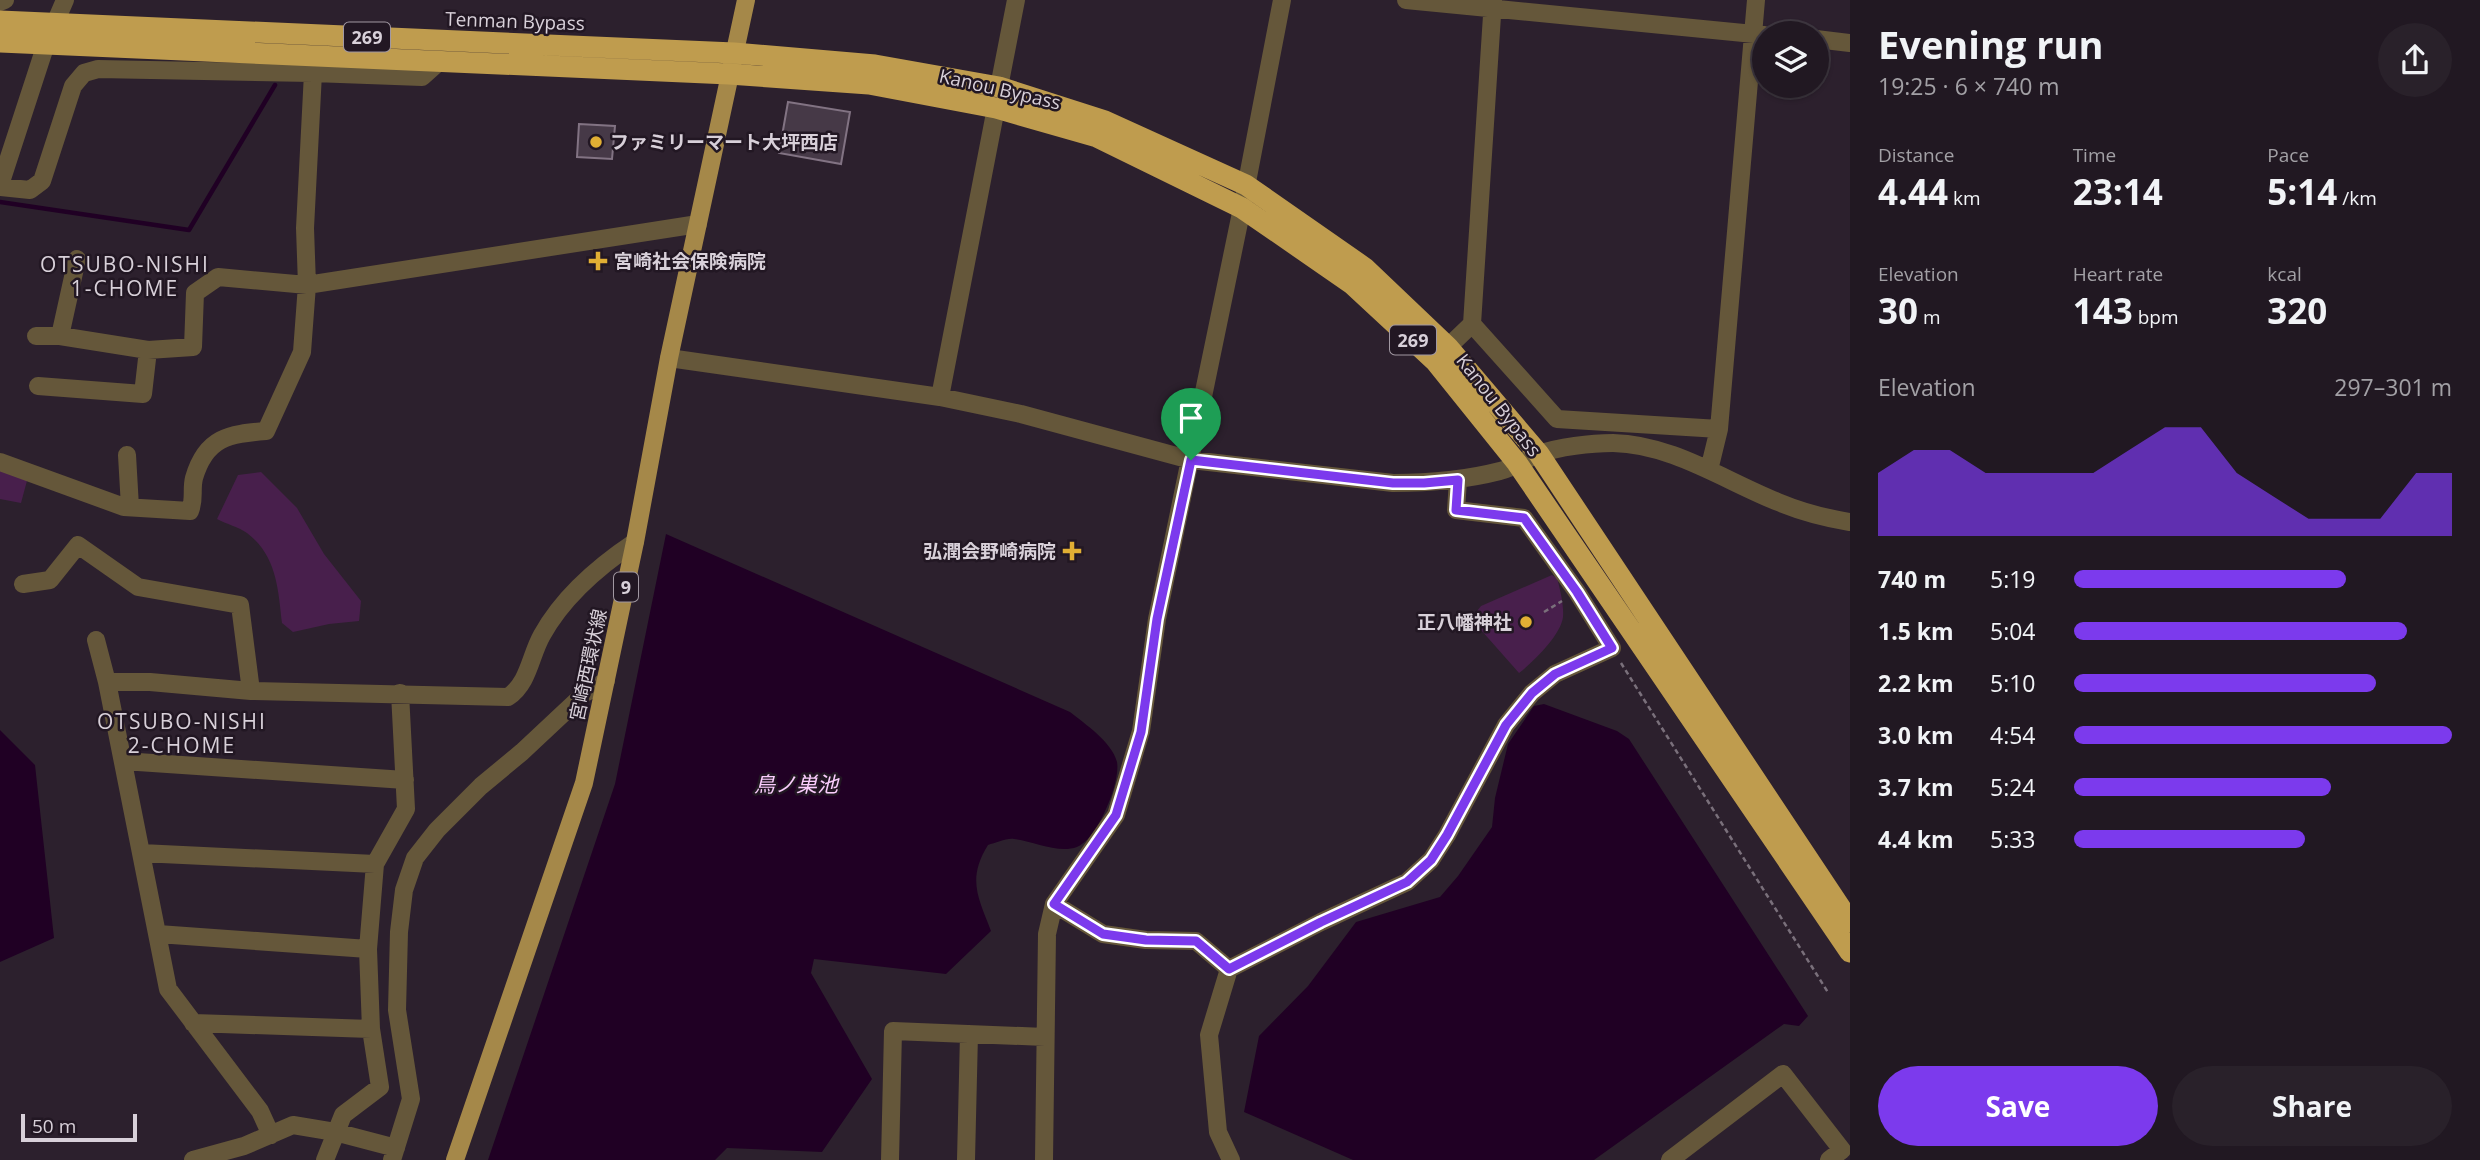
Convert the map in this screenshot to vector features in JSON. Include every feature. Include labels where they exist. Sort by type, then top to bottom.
[{"type":"highway","name":"Tenman Bypass","points":[[0,21],[731,63]]},
{"type":"highway","name":"269","points":[[0,42],[441,60],[731,63]]},
{"type":"highway","name":"Kanou Bypass","points":[[731,63],[875,65],[997,97],[1105,121],[1247,185],[1365,268],[1448,348],[1539,454],[1850,922]]},
{"type":"highway","name":"Kanou Bypass","points":[[997,97],[1097,137],[1242,208],[1362,293],[1435,361],[1517,463],[1850,952]]},
{"type":"main road","name":"宮崎西環状線","points":[[456,1160],[584,783],[635,542],[669,358],[746,0]]},
{"type":"street","points":[[0,2],[5,0]]},
{"type":"street","points":[[65,0],[46,44],[1,176],[30,190],[42,181],[73,86],[84,73],[98,69],[313,72],[422,77],[441,60]]},
{"type":"street","points":[[940,397],[1016,0]]},
{"type":"street","points":[[1044,1160],[1047,934],[1054,904],[1116,815],[1141,732],[1157,619],[1247,185],[1282,0]]},
{"type":"street","points":[[1406,0],[1492,3],[1752,33]]},
{"type":"street","points":[[1756,0],[1757,21]]},
{"type":"street","points":[[1448,348],[1472,324],[1492,3]]},
{"type":"street","points":[[1829,41],[1850,43]]},
{"type":"street","points":[[0,462],[124,507],[190,511],[194,502],[193,481],[200,461],[213,445],[232,434],[266,431],[302,352],[307,285],[305,229],[313,72]]},
{"type":"street","points":[[1709,470],[1719,429],[1752,95]]},
{"type":"street","points":[[36,335],[60,336],[148,350],[193,347],[195,293],[219,277],[307,285],[698,224]]},
{"type":"street","points":[[60,336],[77,260]]},
{"type":"street","points":[[1472,324],[1557,419],[1719,429]]},
{"type":"street","points":[[38,386],[143,394],[148,350]]},
{"type":"street","points":[[669,358],[940,397],[1021,414],[1191,460],[1393,483],[1458,480],[1503,471],[1539,454],[1562,448],[1613,443],[1646,448],[1677,457],[1777,502],[1817,517],[1850,523]]},
{"type":"street","points":[[127,455],[130,507]]},
{"type":"street","points":[[1231,1160],[1218,1132],[1209,1035],[1229,969],[1407,882],[1431,860],[1506,725],[1532,693],[1555,674],[1612,648],[1577,592],[1524,518],[1456,510],[1458,480]]},
{"type":"street","points":[[107,682],[150,682],[251,691],[508,697],[519,689],[542,635],[568,599],[610,559],[635,542]]},
{"type":"street","points":[[23,584],[50,580],[78,545],[138,587],[240,605],[251,691]]},
{"type":"street","points":[[96,640],[107,682],[168,989],[260,1111],[271,1135]]},
{"type":"street","points":[[193,1160],[242,1153],[293,1125],[335,1132],[394,1154],[411,1098],[397,1010],[399,918],[404,890],[415,858],[437,830],[481,786],[585,693],[607,681]]},
{"type":"street","points":[[325,1160],[342,1115],[380,1087],[371,1029],[368,950],[375,864],[406,809],[400,693]]},
{"type":"street","points":[[123,761],[405,780]]},
{"type":"street","points":[[141,853],[375,864]]},
{"type":"street","points":[[1054,904],[1103,934],[1146,940],[1196,941],[1229,969]]},
{"type":"street","points":[[158,934],[368,950]]},
{"type":"street","points":[[193,1023],[371,1029]]},
{"type":"street","points":[[890,1160],[893,1031],[1045,1037]]},
{"type":"street","points":[[966,1160],[969,1034]]},
{"type":"street","points":[[1670,1160],[1783,1074],[1842,1150],[1829,1160]]},
{"type":"path","points":[[1544,612],[1577,592]]},
{"type":"path","points":[[1612,648],[1829,993]]},
{"type":"shaded area","points":[[0,468],[28,477],[21,503],[0,499]]},
{"type":"shaded area","points":[[261,472],[297,508],[324,554],[361,601],[359,621],[293,632],[282,623],[274,574],[265,552],[247,533],[217,519],[238,475]]},
{"type":"shaded area","points":[[1552,575],[1557,578],[1562,597],[1561,624],[1546,648],[1519,673],[1481,630],[1477,611],[1481,606]]},
{"type":"water","name":"鳥ノ巣池","points":[[666,534],[1070,712],[1110,747],[1117,762],[1115,783],[1100,822],[1085,842],[1077,847],[1062,849],[1011,839],[988,845],[976,878],[979,898],[991,931],[946,974],[814,959],[811,973],[872,1079],[822,1152],[727,1148],[715,1160],[488,1160],[615,784]]},
{"type":"water","points":[[1544,704],[1617,731],[1629,739],[1808,1016],[1799,1026],[1784,1024],[1594,1160],[1353,1160],[1244,1112],[1259,1036],[1308,986],[1356,922],[1440,897],[1492,827],[1495,798],[1508,744],[1534,706]]},
{"type":"water","points":[[0,730],[35,765],[54,938],[0,962]]},
{"type":"building","points":[[788,102],[850,112],[841,164],[779,153]]},
{"type":"building","name":"ファミリーマート大坪西店","points":[[579,124],[615,126],[612,159],[577,157]]},
{"type":"waterway","points":[[0,202],[189,230],[275,85]]},
{"type":"place","name":"ファミリーマート大坪西店","points":[[596,142]]},
{"type":"place","name":"宮崎社会保険病院","points":[[598,261]]},
{"type":"place","name":"弘潤会野崎病院","points":[[1072,551]]},
{"type":"place","name":"正八幡神社","points":[[1526,622]]},
{"type":"district","name":"OTSUBO-NISHI 1-CHOME","points":[[125,276]]},
{"type":"district","name":"OTSUBO-NISHI 2-CHOME","points":[[182,733]]},
{"type":"route","points":[[1191,460],[1393,483],[1458,480],[1456,510],[1524,518],[1577,592],[1612,648],[1555,674],[1532,693],[1506,725],[1431,860],[1407,882],[1229,969],[1196,941],[1146,940],[1103,934],[1054,904],[1116,815],[1141,732],[1157,619],[1191,460]]}]
